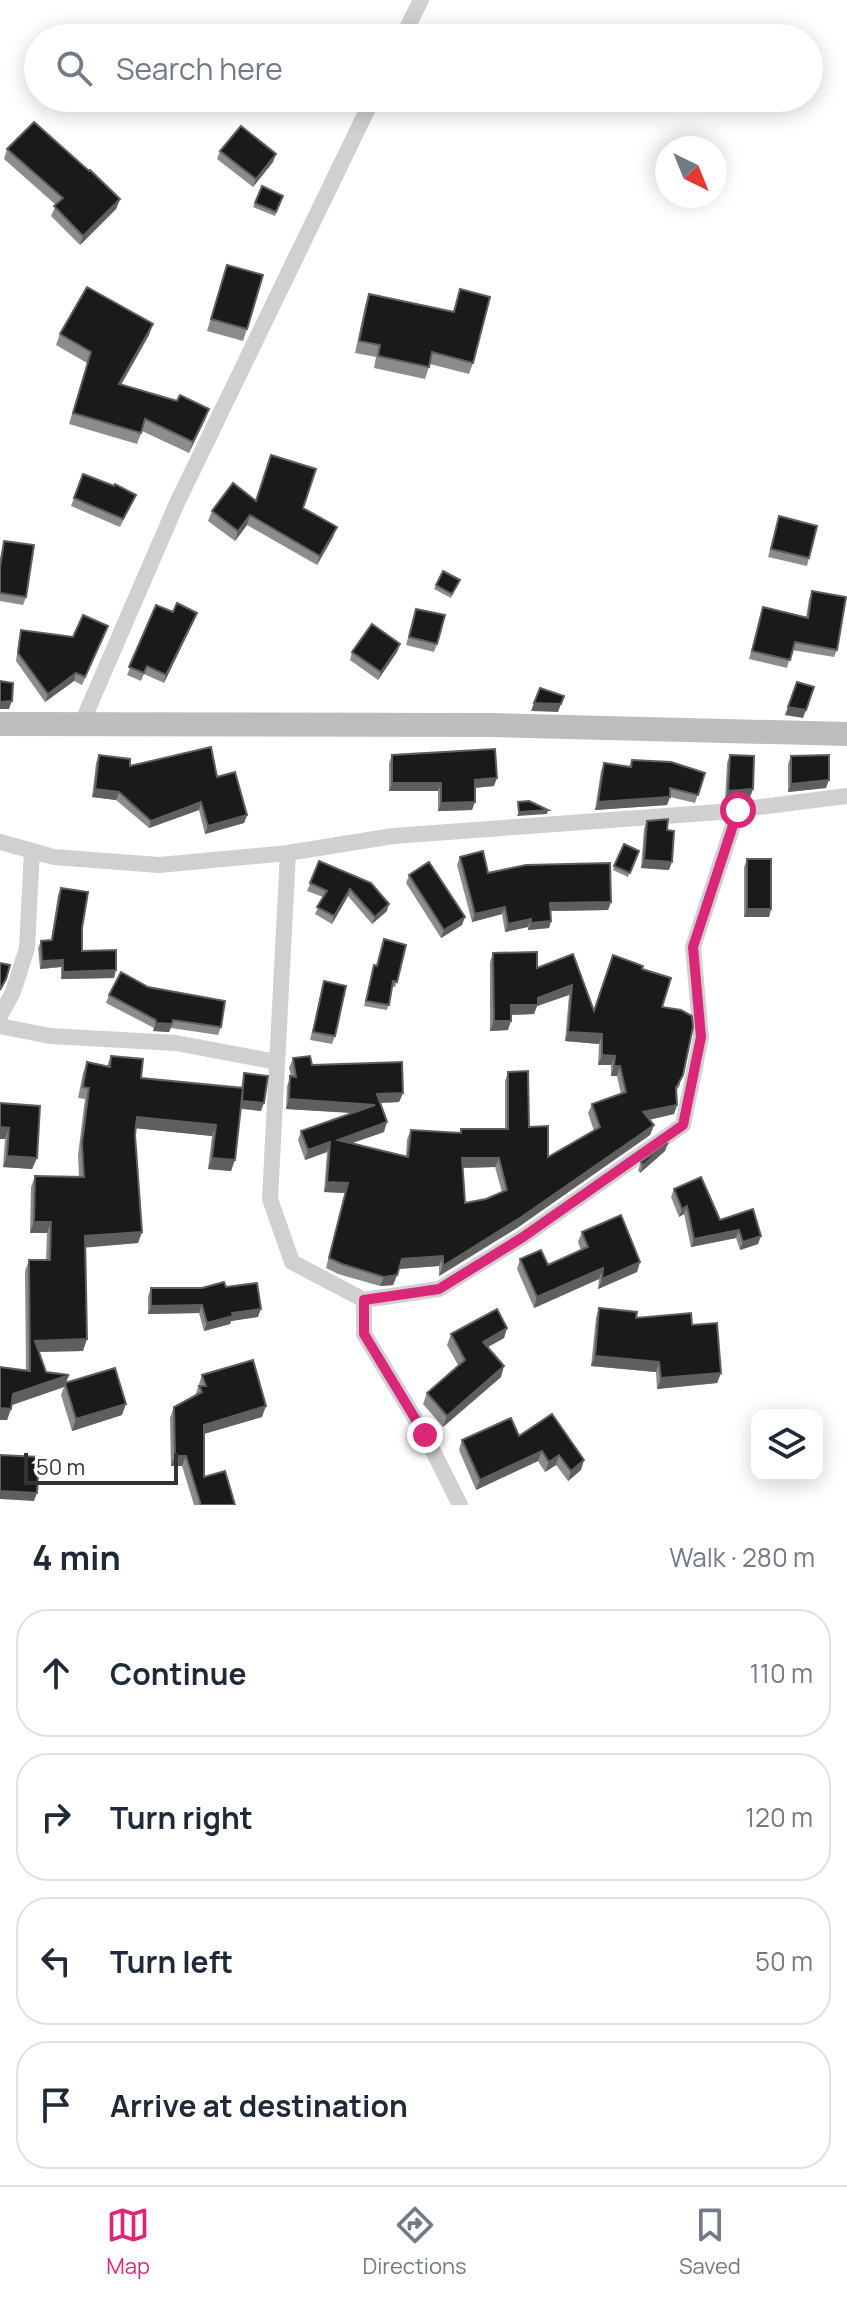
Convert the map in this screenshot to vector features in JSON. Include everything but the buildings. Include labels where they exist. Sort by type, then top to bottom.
[{"type":"street","points":[[409,24],[421,0]]},
{"type":"street","points":[[81,725],[177,503],[366,112]]},
{"type":"street","points":[[0,724],[493,725],[847,734]]},
{"type":"street","points":[[0,842],[54,857],[159,865],[288,853],[393,836],[738,810],[847,796]]},
{"type":"street","points":[[288,853],[270,1199],[292,1262],[364,1300],[439,1289],[523,1237],[683,1125],[701,1037],[693,947],[738,810]]},
{"type":"street","points":[[0,1016],[13,992],[27,948],[32,851]]},
{"type":"street","points":[[0,1026],[50,1036],[176,1043],[277,1062]]},
{"type":"street","points":[[364,1300],[364,1334],[425,1435],[460,1505]]},
{"type":"route","points":[[425,1435],[364,1334],[364,1300],[439,1289],[523,1237],[683,1125],[701,1037],[693,947],[738,810]]}]
